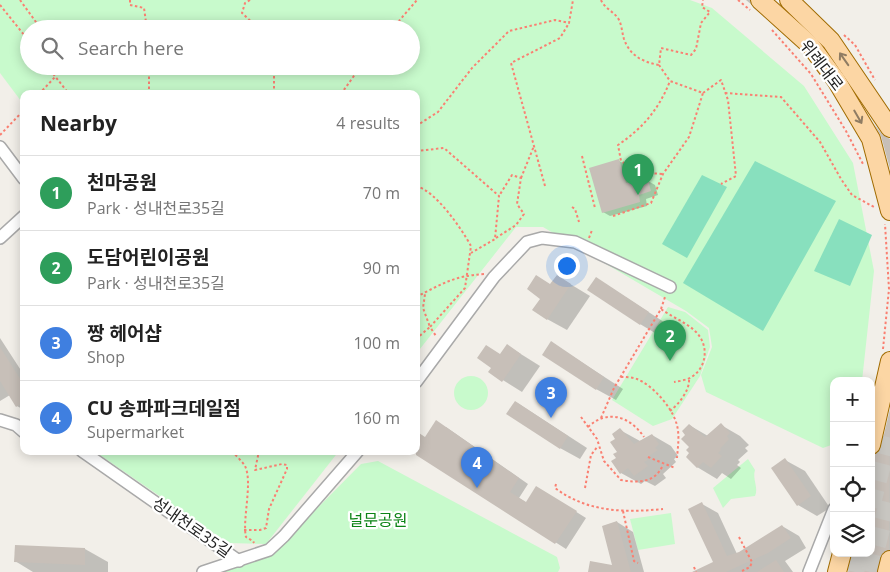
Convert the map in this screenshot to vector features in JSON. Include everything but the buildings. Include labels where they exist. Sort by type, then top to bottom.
[{"type":"main road","name":"위례대로","points":[[789,0],[831,41],[890,128]]},
{"type":"main road","name":"위례대로","points":[[756,6],[811,46],[836,80],[871,139],[885,214]]},
{"type":"main road","points":[[875,423],[887,358]]},
{"type":"main road","points":[[837,572],[841,557]]},
{"type":"main road","points":[[887,572],[890,560]]},
{"type":"street","points":[[0,147],[20,174]]},
{"type":"street","points":[[0,238],[20,220]]},
{"type":"street","points":[[420,377],[497,274],[527,242],[542,238],[575,242],[668,286]]},
{"type":"street","points":[[0,420],[16,425],[20,428]]},
{"type":"street","name":"성내천로35길","points":[[88,455],[239,560],[269,550],[284,536],[355,455]]},
{"type":"street","points":[[808,572],[833,512]]},
{"type":"street","points":[[203,572],[239,560]]},
{"type":"path","points":[[20,0],[35,20]]},
{"type":"path","points":[[130,0],[130,5],[144,8],[146,20]]},
{"type":"path","points":[[249,20],[242,13],[244,3],[250,0]]},
{"type":"path","points":[[400,20],[417,0]]},
{"type":"path","points":[[545,186],[511,63],[560,38],[569,23],[573,0]]},
{"type":"path","points":[[601,0],[603,5],[619,18],[625,41],[632,54],[645,63],[660,66]]},
{"type":"path","points":[[703,0],[702,7],[710,12],[701,23],[696,49],[691,55],[661,48],[660,66],[670,81],[703,93]]},
{"type":"path","points":[[738,0],[756,6]]},
{"type":"path","points":[[0,6],[20,30]]},
{"type":"path","points":[[420,123],[438,112],[472,68],[509,31],[556,20],[569,23]]},
{"type":"path","points":[[766,24],[811,74],[846,131],[864,166]]},
{"type":"path","points":[[149,75],[149,90]]},
{"type":"path","points":[[274,75],[274,90]]},
{"type":"path","points":[[344,90],[355,75]]},
{"type":"path","points":[[43,90],[55,77],[66,90]]},
{"type":"path","points":[[613,216],[651,203],[663,174],[689,137],[703,93],[721,80],[735,146],[736,176]]},
{"type":"path","points":[[663,174],[638,172],[621,161],[618,145],[639,130],[663,98],[670,81]]},
{"type":"path","points":[[725,93],[782,97],[820,142],[852,195],[885,214],[888,289],[887,358]]},
{"type":"path","points":[[0,135],[20,114]]},
{"type":"path","points":[[471,253],[516,225],[524,214],[517,204],[521,178],[534,146]]},
{"type":"path","points":[[420,151],[444,148],[499,196]]},
{"type":"path","points":[[582,156],[595,208]]},
{"type":"path","points":[[495,239],[499,196],[512,175],[521,178]]},
{"type":"path","points":[[736,176],[741,179]]},
{"type":"path","points":[[721,184],[736,176]]},
{"type":"path","points":[[420,187],[426,188],[461,229],[472,246],[464,288],[430,327],[420,336]]},
{"type":"path","points":[[572,207],[578,222]]},
{"type":"path","points":[[590,236],[592,230]]},
{"type":"path","points":[[420,295],[443,282],[466,275],[497,274]]},
{"type":"path","points":[[601,418],[621,376],[661,309],[668,286]]},
{"type":"path","points":[[425,293],[423,308],[430,327]]},
{"type":"path","points":[[661,309],[689,326],[700,336],[705,356],[698,372],[688,379],[674,382]]},
{"type":"path","points":[[621,376],[636,379],[649,387],[670,411],[676,422],[679,444],[677,458]]},
{"type":"path","points":[[670,411],[680,401],[687,388],[688,379]]},
{"type":"path","points":[[588,427],[601,418],[618,416],[631,422],[644,437]]},
{"type":"path","points":[[581,417],[599,444],[604,462],[621,480],[643,481],[654,478],[663,465]]},
{"type":"path","points":[[585,488],[591,455],[599,444]]},
{"type":"path","points":[[236,455],[246,467],[248,506],[244,530],[246,537],[253,541]]},
{"type":"path","points":[[244,530],[266,528],[269,509],[287,468],[287,465],[282,464],[255,470],[258,455]]},
{"type":"path","points":[[648,457],[663,465],[675,468]]},
{"type":"path","points":[[556,484],[555,488],[562,493],[594,508],[623,511],[662,509]]},
{"type":"path","points":[[623,511],[634,561],[638,563]]},
{"type":"path","points":[[739,537],[752,562],[750,567],[740,572]]},
{"type":"path","points":[[694,567],[696,572]]},
{"type":"green space","points":[[0,0],[690,0],[712,8],[804,86],[853,163],[874,271],[862,377],[830,377],[830,445],[823,448],[706,392],[701,375],[712,347],[709,328],[686,311],[543,227],[516,227],[420,349],[420,90],[20,90],[20,100],[0,73]]},
{"type":"green space","points":[[755,161],[836,201],[763,331],[683,283]]},
{"type":"green space","points":[[702,175],[727,187],[687,258],[662,244]]},
{"type":"green space","points":[[839,219],[872,235],[850,286],[814,271]]},
{"type":"green space","points":[[668,307],[685,312],[708,330],[710,347],[700,376],[672,419],[653,426],[612,400]]},
{"type":"green space","points":[[471,376],[478,377],[483,381],[487,386],[487,400],[483,405],[478,409],[471,410],[464,409],[459,405],[455,400],[454,393],[455,386],[459,381],[464,377]]},
{"type":"green space","points":[[100,455],[336,455],[266,544],[228,543]]},
{"type":"green space","points":[[748,459],[755,470],[755,496],[731,499],[723,508],[713,488]]},
{"type":"green space","name":"널문공원","points":[[378,461],[557,557],[560,568],[558,572],[219,572],[271,555],[361,464]]},
{"type":"green space","points":[[671,513],[675,544],[638,550],[630,519]]},
{"type":"tunnel","points":[[875,492],[890,434]]},
{"type":"tunnel","points":[[870,572],[890,494]]},
{"type":"tunnel","points":[[855,572],[859,557]]},
{"type":"place","name":"천마공원","points":[[638,195]]},
{"type":"place","name":"도담어린이공원","points":[[670,361]]},
{"type":"place","name":"짱 헤어샵","points":[[551,418]]},
{"type":"place","name":"CU 송파파크데일점","points":[[477,488]]}]
